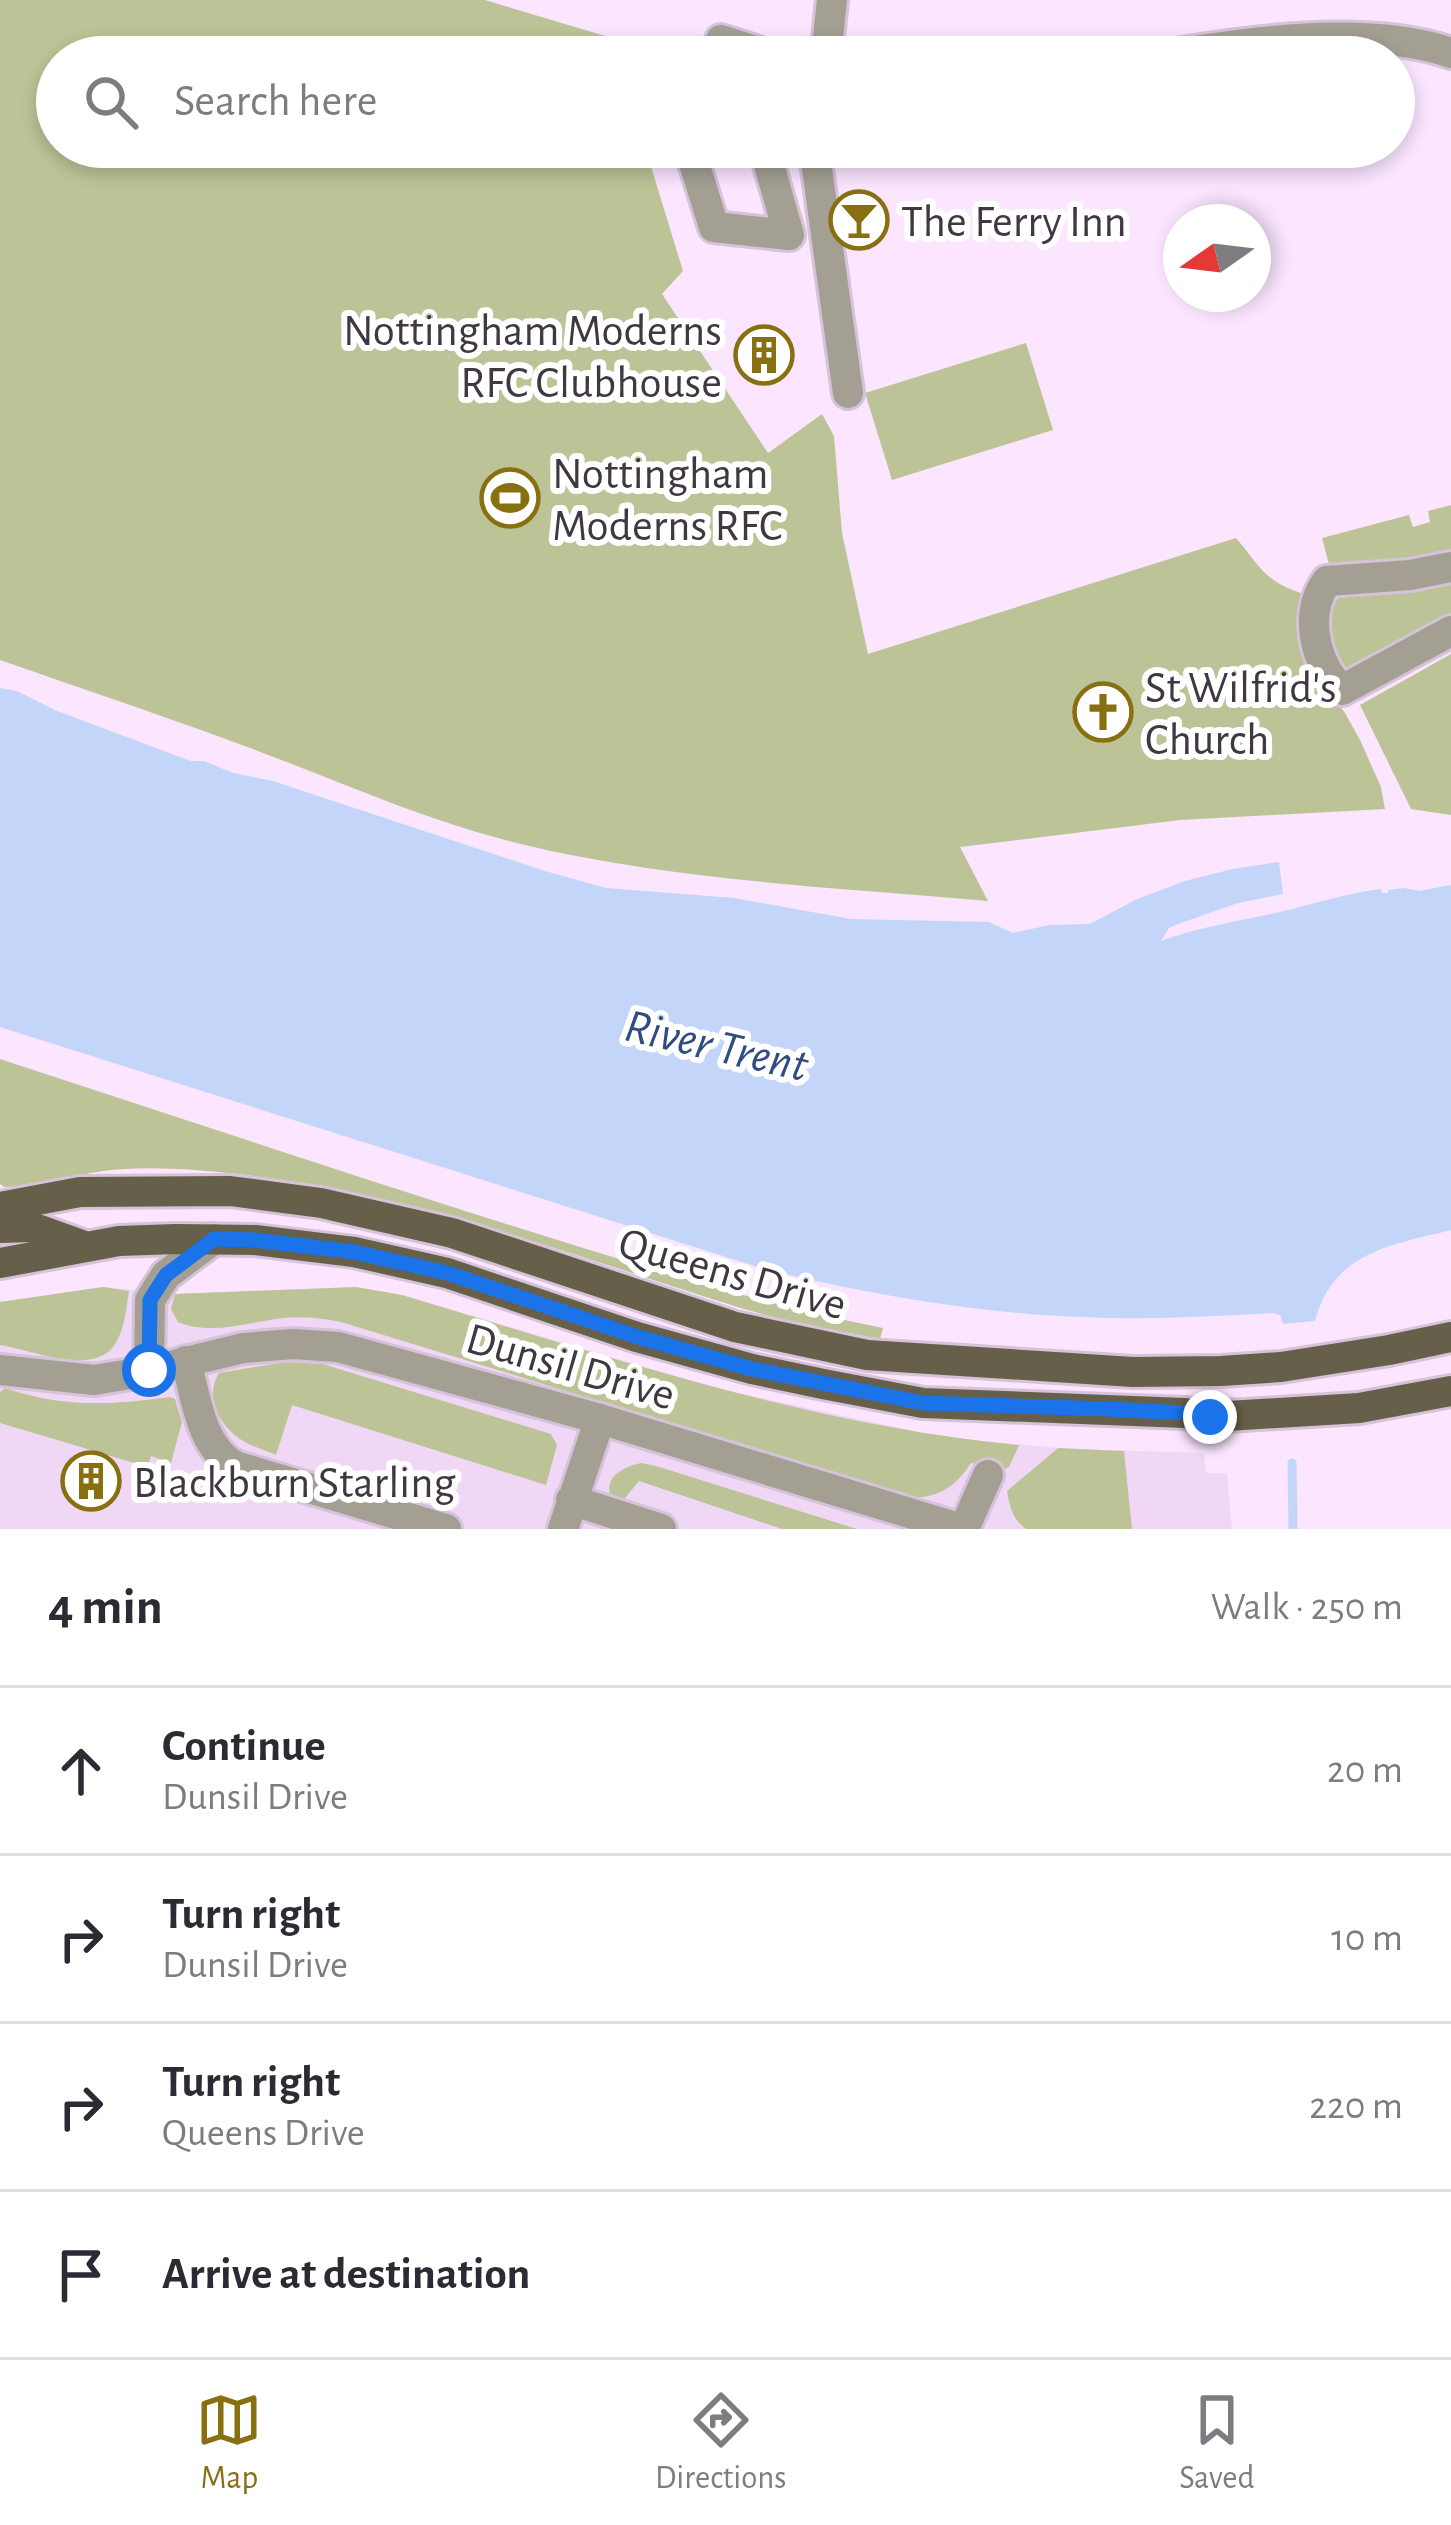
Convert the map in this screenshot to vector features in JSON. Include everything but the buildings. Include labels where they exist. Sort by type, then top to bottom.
[{"type":"main road","name":"Queens Drive","points":[[0,1208],[80,1192],[230,1191],[321,1203],[452,1232],[735,1327],[867,1355],[1133,1372],[1221,1371],[1281,1367],[1451,1336]]},
{"type":"main road","name":"Queens Drive","points":[[0,1228],[32,1227],[88,1247]]},
{"type":"main road","name":"Queens Drive","points":[[0,1263],[119,1241],[255,1240],[354,1252],[447,1273],[638,1337],[752,1369],[923,1403],[1210,1417],[1359,1408],[1451,1391]]},
{"type":"street","points":[[828,36],[832,0]]},
{"type":"street","points":[[1415,45],[1451,53]]},
{"type":"street","points":[[695,168],[714,227],[789,235],[770,168]]},
{"type":"street","points":[[817,168],[848,393]]},
{"type":"street","points":[[1451,567],[1327,581],[1317,598],[1316,640],[1330,678],[1342,690],[1451,631]]},
{"type":"street","points":[[149,1370],[150,1300],[166,1275],[214,1239]]},
{"type":"street","name":"Dunsil Drive","points":[[0,1370],[94,1380],[243,1348],[338,1347],[600,1419],[963,1529],[988,1475]]},
{"type":"street","points":[[186,1361],[209,1440],[224,1460],[446,1529]]},
{"type":"street","points":[[1415,1398],[1451,1402]]},
{"type":"street","points":[[600,1419],[567,1514],[661,1529]]},
{"type":"shaded area","points":[[103,1287],[175,1294],[356,1287],[402,1295],[716,1388],[941,1437],[1069,1449],[1204,1453],[1206,1473],[1227,1473],[1232,1529],[0,1529],[0,1302]]},
{"type":"green space","points":[[0,0],[485,0],[605,36],[36,36],[36,168],[651,168],[683,271],[662,294],[768,453],[822,414],[834,436],[842,533],[868,654],[1236,538],[1271,578],[1301,593],[1315,672],[1360,740],[1381,787],[1385,809],[1180,820],[960,847],[988,901],[755,881],[639,867],[490,836],[0,660]]},
{"type":"green space","points":[[1026,343],[1053,430],[892,480],[865,393]]},
{"type":"green space","points":[[1451,505],[1451,561],[1330,568],[1322,538],[1409,515],[1413,527],[1430,522],[1428,511]]},
{"type":"green space","points":[[1451,575],[1451,622],[1339,675],[1326,628],[1337,599],[1349,590]]},
{"type":"green space","points":[[1451,654],[1451,815],[1411,809],[1360,705]]},
{"type":"green space","points":[[0,1059],[634,1264],[883,1328],[880,1339],[744,1309],[404,1205],[265,1177],[148,1168],[4,1187],[0,1184]]},
{"type":"green space","points":[[103,1287],[129,1291],[120,1334],[103,1355],[75,1360],[0,1345],[0,1302]]},
{"type":"green space","points":[[356,1287],[402,1295],[784,1405],[862,1422],[1019,1445],[1009,1467],[1002,1470],[971,1463],[948,1488],[915,1498],[341,1322],[290,1317],[204,1328],[178,1322],[171,1309],[175,1294]]},
{"type":"green space","points":[[285,1362],[323,1364],[551,1434],[557,1445],[546,1485],[292,1405],[276,1455],[248,1444],[220,1418],[213,1391],[219,1373]]},
{"type":"green space","points":[[5,1388],[67,1402],[175,1399],[182,1422],[171,1463],[151,1456],[148,1467],[0,1423],[0,1392]]},
{"type":"green space","points":[[1058,1448],[1124,1451],[1132,1529],[1026,1529],[1018,1521],[1007,1491]]},
{"type":"green space","points":[[641,1463],[857,1529],[782,1529],[639,1481],[621,1503],[611,1498],[612,1479]]},
{"type":"water","name":"River Trent","points":[[0,688],[191,761],[273,781],[606,888],[734,898],[851,919],[989,922],[1013,933],[1050,925],[1090,924],[1185,881],[1279,862],[1283,894],[1238,903],[1178,924],[1161,941],[1355,893],[1451,885],[1451,1230],[1386,1247],[1350,1266],[1335,1280],[1315,1321],[1283,1324],[1274,1313],[1105,1318],[961,1307],[764,1269],[0,1027]]},
{"type":"waterway","points":[[1292,1463],[1293,1529]]},
{"type":"place","name":"The Ferry Inn","points":[[859,220]]},
{"type":"place","name":"Nottingham Moderns RFC Clubhouse","points":[[764,355]]},
{"type":"place","name":"Nottingham Moderns RFC","points":[[510,498]]},
{"type":"place","name":"St Wilfrid's Church","points":[[1103,712]]},
{"type":"place","name":"Blackburn Starling","points":[[91,1481]]},
{"type":"route","points":[[149,1370],[150,1300],[166,1275],[214,1239],[255,1240],[354,1252],[447,1273],[638,1337],[752,1369],[923,1403],[1210,1417]]}]
